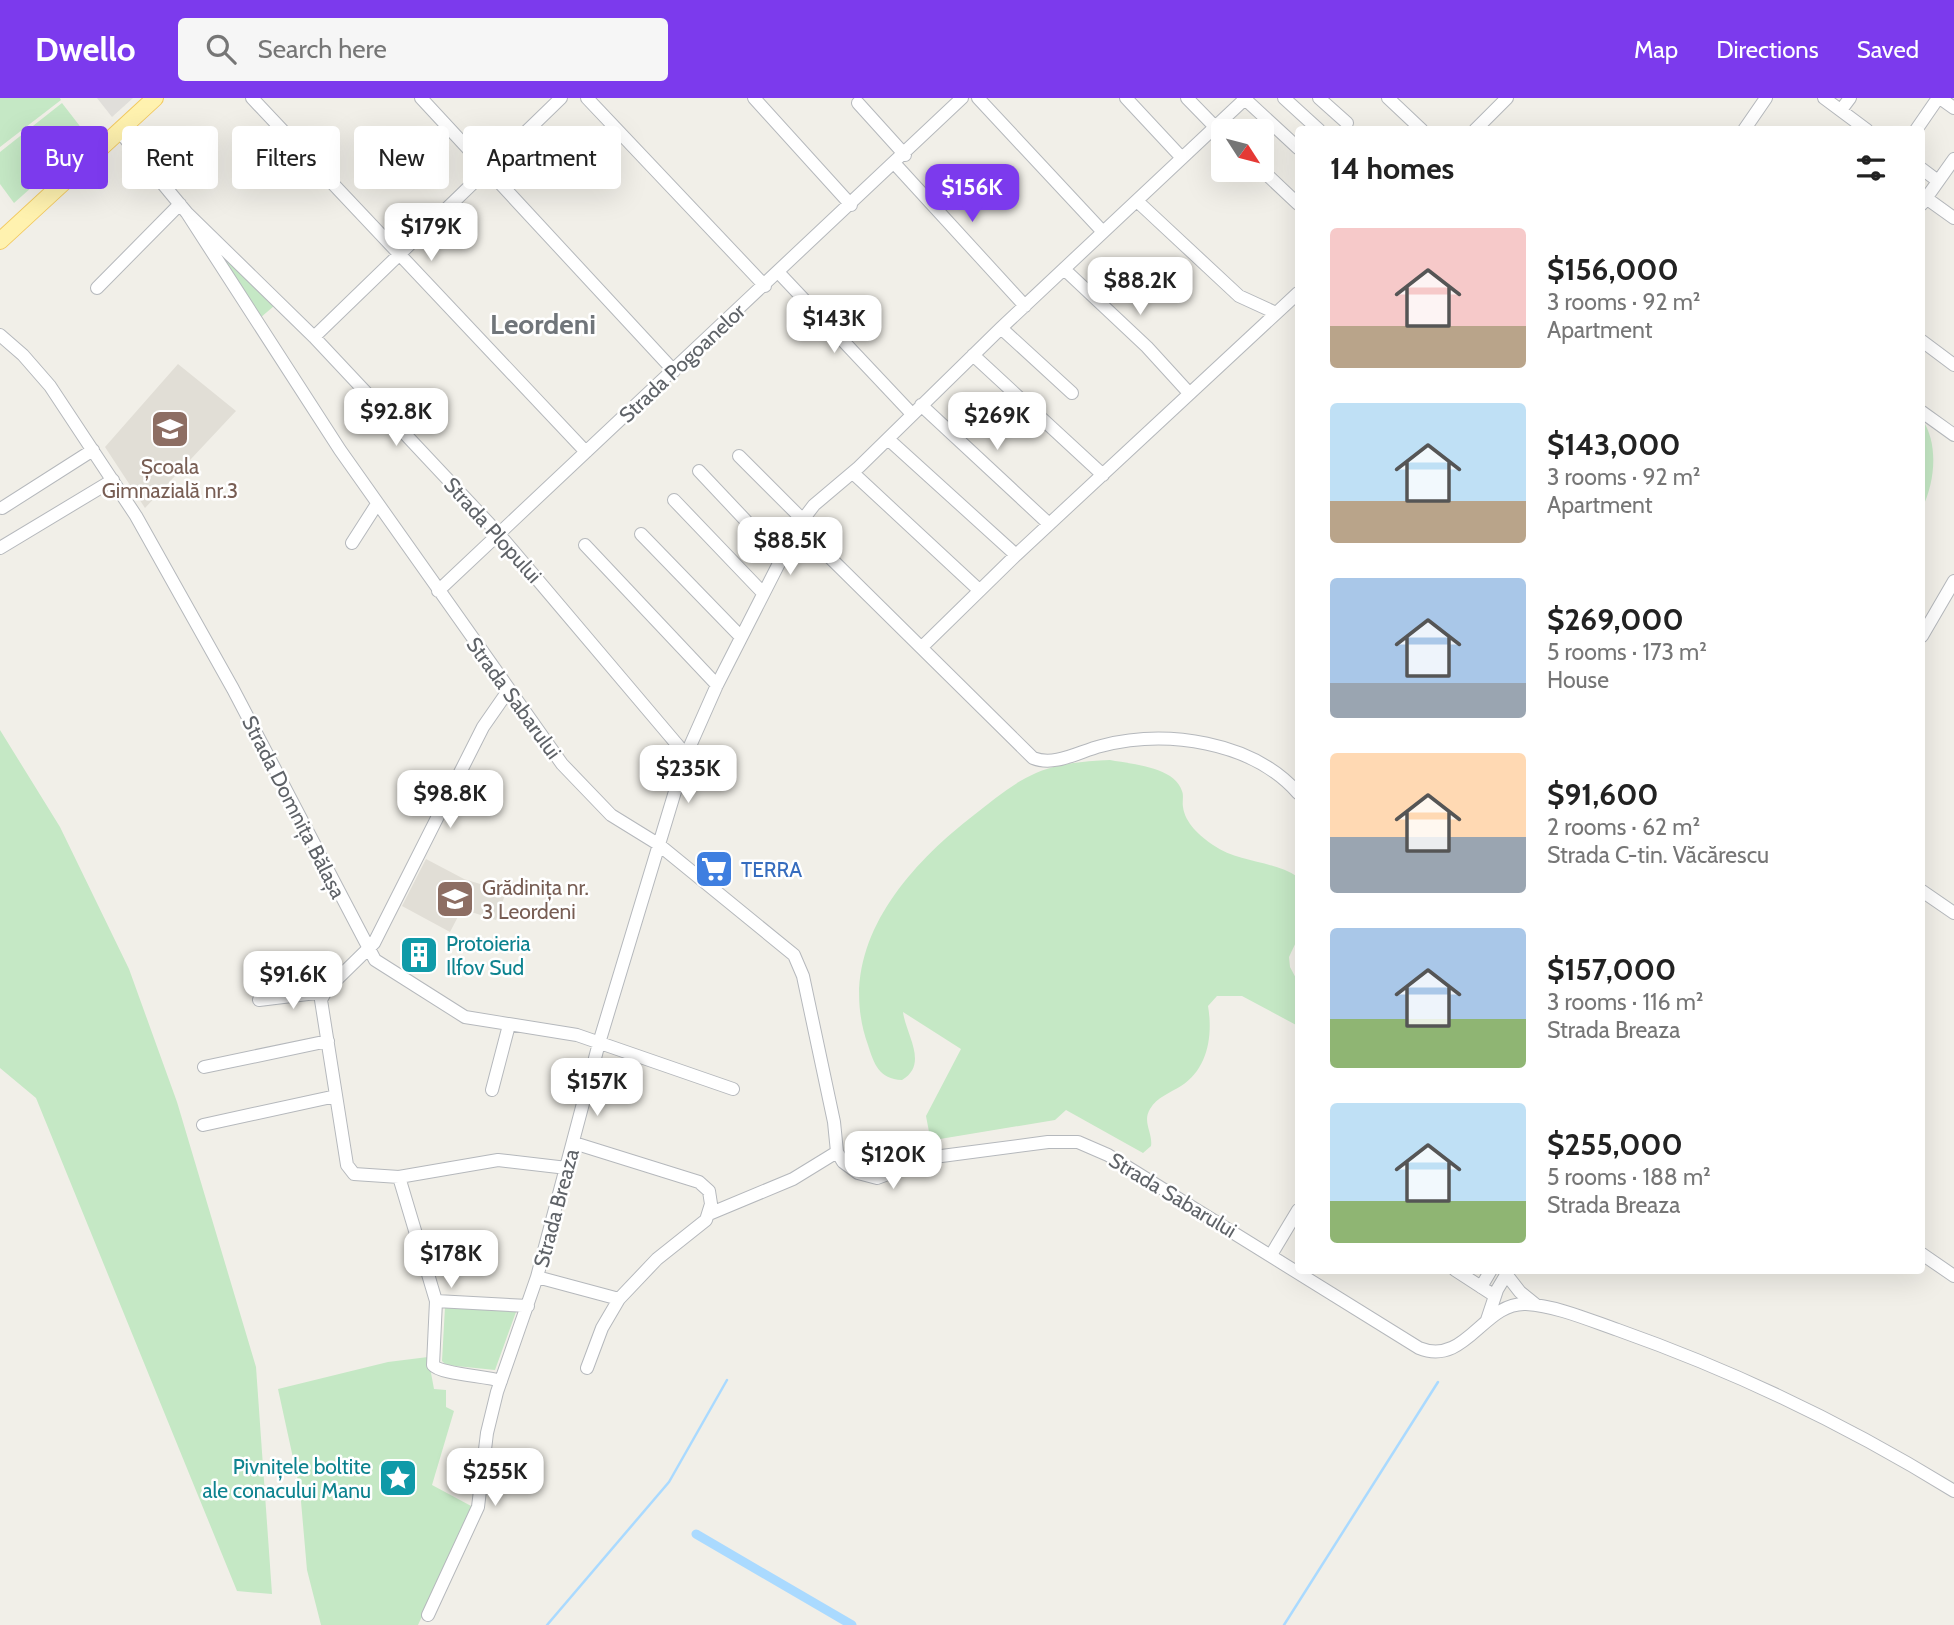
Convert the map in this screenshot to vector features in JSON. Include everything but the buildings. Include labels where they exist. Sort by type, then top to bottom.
[{"type":"main road","points":[[0,241],[155,98]]},
{"type":"street","points":[[252,98],[586,452]]},
{"type":"street","points":[[421,98],[463,144]]},
{"type":"street","points":[[531,126],[561,98]]},
{"type":"street","points":[[587,98],[765,286]]},
{"type":"street","points":[[754,98],[851,205]]},
{"type":"street","name":"Strada Pogoanelor","points":[[438,591],[905,155],[962,98]]},
{"type":"street","points":[[978,98],[1103,232]]},
{"type":"street","points":[[1126,98],[1182,158]]},
{"type":"street","points":[[1187,98],[1211,123]]},
{"type":"street","points":[[1246,98],[1295,145]]},
{"type":"street","name":"Strada Breaza","points":[[1229,119],[1246,98]]},
{"type":"street","points":[[1284,98],[1315,126]]},
{"type":"street","points":[[1320,98],[1350,126]]},
{"type":"street","points":[[1388,98],[1418,126]]},
{"type":"street","points":[[1479,126],[1507,98]]},
{"type":"street","points":[[1748,126],[1766,98]]},
{"type":"street","points":[[1824,98],[1862,126]]},
{"type":"street","points":[[1842,110],[1850,98]]},
{"type":"street","points":[[1919,126],[1939,98],[1954,108]]},
{"type":"street","points":[[858,103],[905,155]]},
{"type":"street","name":"Strada Plopului","points":[[119,131],[183,209],[222,244],[314,337],[498,533],[686,755]]},
{"type":"street","name":"Strada Breaza","points":[[428,1615],[475,1516],[487,1433],[501,1381],[537,1277],[599,1043],[686,755],[717,685],[781,558],[800,523],[1103,232],[1182,158],[1211,137]]},
{"type":"street","points":[[1925,200],[1954,159]]},
{"type":"street","points":[[895,164],[1025,306]]},
{"type":"street","points":[[1925,171],[1938,181]]},
{"type":"street","points":[[1274,181],[1295,201]]},
{"type":"street","points":[[314,337],[466,189]]},
{"type":"street","points":[[505,189],[674,371]]},
{"type":"street","points":[[1137,201],[1239,296],[1276,313]]},
{"type":"street","points":[[1925,202],[1954,218]]},
{"type":"street","points":[[97,288],[183,209]]},
{"type":"street","name":"Strada Sabarului","points":[[183,209],[377,504],[562,764],[593,799],[620,821],[658,845],[794,955],[807,993],[834,1122],[837,1152],[843,1162],[858,1173],[877,1178],[934,1157],[1048,1142],[1078,1142],[1108,1155],[1295,1270]]},
{"type":"street","points":[[212,253],[222,244]]},
{"type":"street","points":[[1064,269],[1142,342],[1189,393]]},
{"type":"street","points":[[779,273],[917,410],[1049,524]]},
{"type":"street","points":[[923,646],[1016,555],[1295,296]]},
{"type":"street","points":[[1001,328],[1072,393]]},
{"type":"street","name":"Strada Domnița Bălașa","points":[[0,335],[38,371],[113,480],[233,689],[369,951],[380,964],[457,1014],[509,1025],[571,1033],[733,1089]]},
{"type":"street","points":[[1925,343],[1954,365]]},
{"type":"street","points":[[973,355],[1103,475]]},
{"type":"street","points":[[1925,414],[1954,435]]},
{"type":"street","points":[[888,439],[1016,555]]},
{"type":"street","points":[[2,508],[93,450]]},
{"type":"street","points":[[739,456],[800,523],[1028,754],[1038,760],[1060,759],[1115,743],[1153,740],[1198,742],[1259,762],[1281,775],[1295,790]]},
{"type":"street","points":[[699,471],[781,558]]},
{"type":"street","points":[[853,473],[979,590]]},
{"type":"street","points":[[0,548],[113,480]]},
{"type":"street","points":[[674,500],[763,593]]},
{"type":"street","points":[[352,543],[377,504]]},
{"type":"street","points":[[641,534],[741,638]]},
{"type":"street","points":[[585,545],[717,685]]},
{"type":"street","points":[[1925,631],[1954,581]]},
{"type":"street","points":[[508,691],[483,726],[369,951],[324,992],[321,1000],[349,1169],[361,1177],[399,1177],[498,1160],[567,1168]]},
{"type":"street","points":[[1925,893],[1954,913]]},
{"type":"street","points":[[259,1000],[324,992]]},
{"type":"street","points":[[492,1090],[509,1025]]},
{"type":"street","points":[[204,1067],[328,1041]]},
{"type":"street","points":[[203,1125],[336,1096]]},
{"type":"street","points":[[574,1143],[699,1182],[709,1191],[709,1214],[702,1225],[657,1259],[619,1298],[602,1328],[587,1368]]},
{"type":"street","points":[[709,1214],[793,1179],[837,1152]]},
{"type":"street","points":[[399,1177],[436,1301],[432,1355],[435,1368],[501,1381]]},
{"type":"street","points":[[1271,1255],[1295,1215]]},
{"type":"street","points":[[1925,1256],[1954,1276]]},
{"type":"street","name":"Strada Sabarului","points":[[1302,1274],[1425,1350],[1436,1352],[1450,1349],[1514,1305]]},
{"type":"street","points":[[1461,1274],[1481,1287],[1503,1281],[1536,1305]]},
{"type":"street","points":[[1481,1287],[1489,1274]]},
{"type":"street","points":[[537,1277],[619,1298]]},
{"type":"street","points":[[1485,1323],[1503,1281]]},
{"type":"street","points":[[1503,1281],[1514,1305],[1536,1305],[1618,1330],[1712,1367],[1819,1418],[1954,1491]]},
{"type":"street","points":[[436,1301],[528,1306]]},
{"type":"shaded area","points":[[97,98],[133,98],[112,117]]},
{"type":"shaded area","name":"Școala Gimnazială nr.3","points":[[178,364],[236,411],[145,508],[105,447]]},
{"type":"shaded area","name":"Grădinița nr. 3 Leordeni","points":[[426,859],[464,879],[506,892],[496,920],[462,909],[450,932],[402,906]]},
{"type":"green space","points":[[0,98],[60,98],[61,100],[27,126],[21,126],[21,131],[0,147]]},
{"type":"green space","points":[[62,103],[80,126],[33,126]]},
{"type":"green space","points":[[21,135],[21,189],[30,189],[14,203],[0,184],[0,152]]},
{"type":"green space","points":[[221,253],[274,306],[260,318],[219,254]]},
{"type":"green space","points":[[1925,425],[1933,451],[1932,475],[1925,501]]},
{"type":"green space","points":[[0,730],[60,827],[129,969],[177,1102],[256,1367],[272,1594],[237,1591],[36,1098],[0,1068]]},
{"type":"green space","points":[[1110,760],[1162,772],[1178,783],[1183,795],[1184,813],[1194,829],[1208,841],[1223,851],[1295,875],[1295,944],[1289,957],[1295,976],[1295,1024],[1242,996],[1217,996],[1208,1006],[1209,1040],[1203,1061],[1190,1079],[1160,1098],[1150,1109],[1147,1123],[1151,1146],[1143,1153],[1066,1110],[1055,1120],[940,1139],[930,1137],[926,1116],[961,1049],[903,1012],[914,1049],[914,1066],[902,1080],[888,1077],[879,1069],[868,1045],[860,1010],[860,977],[868,945],[882,915],[901,886],[948,836],[1012,786],[1028,777],[1054,767]]},
{"type":"green space","points":[[445,1307],[516,1312],[495,1370],[446,1365],[442,1361]]},
{"type":"green space","points":[[428,1357],[434,1389],[446,1390],[446,1407],[454,1411],[432,1485],[473,1507],[418,1625],[321,1625],[307,1570],[300,1490],[278,1389],[388,1362]]},
{"type":"waterway","points":[[547,1625],[669,1482],[727,1380]]},
{"type":"waterway","points":[[1284,1625],[1438,1382]]},
{"type":"waterway","points":[[696,1534],[852,1625]]},
{"type":"place","name":"Școala Gimnazială nr.3","points":[[170,429]]},
{"type":"place","name":"TERRA","points":[[714,869]]},
{"type":"place","name":"Grădinița nr. 3 Leordeni","points":[[455,899]]},
{"type":"place","name":"Protoieria Ilfov Sud","points":[[419,955]]},
{"type":"place","name":"Pivnițele boltite ale conacului Manu","points":[[398,1478]]},
{"type":"district","name":"Leordeni","points":[[543,324]]}]
